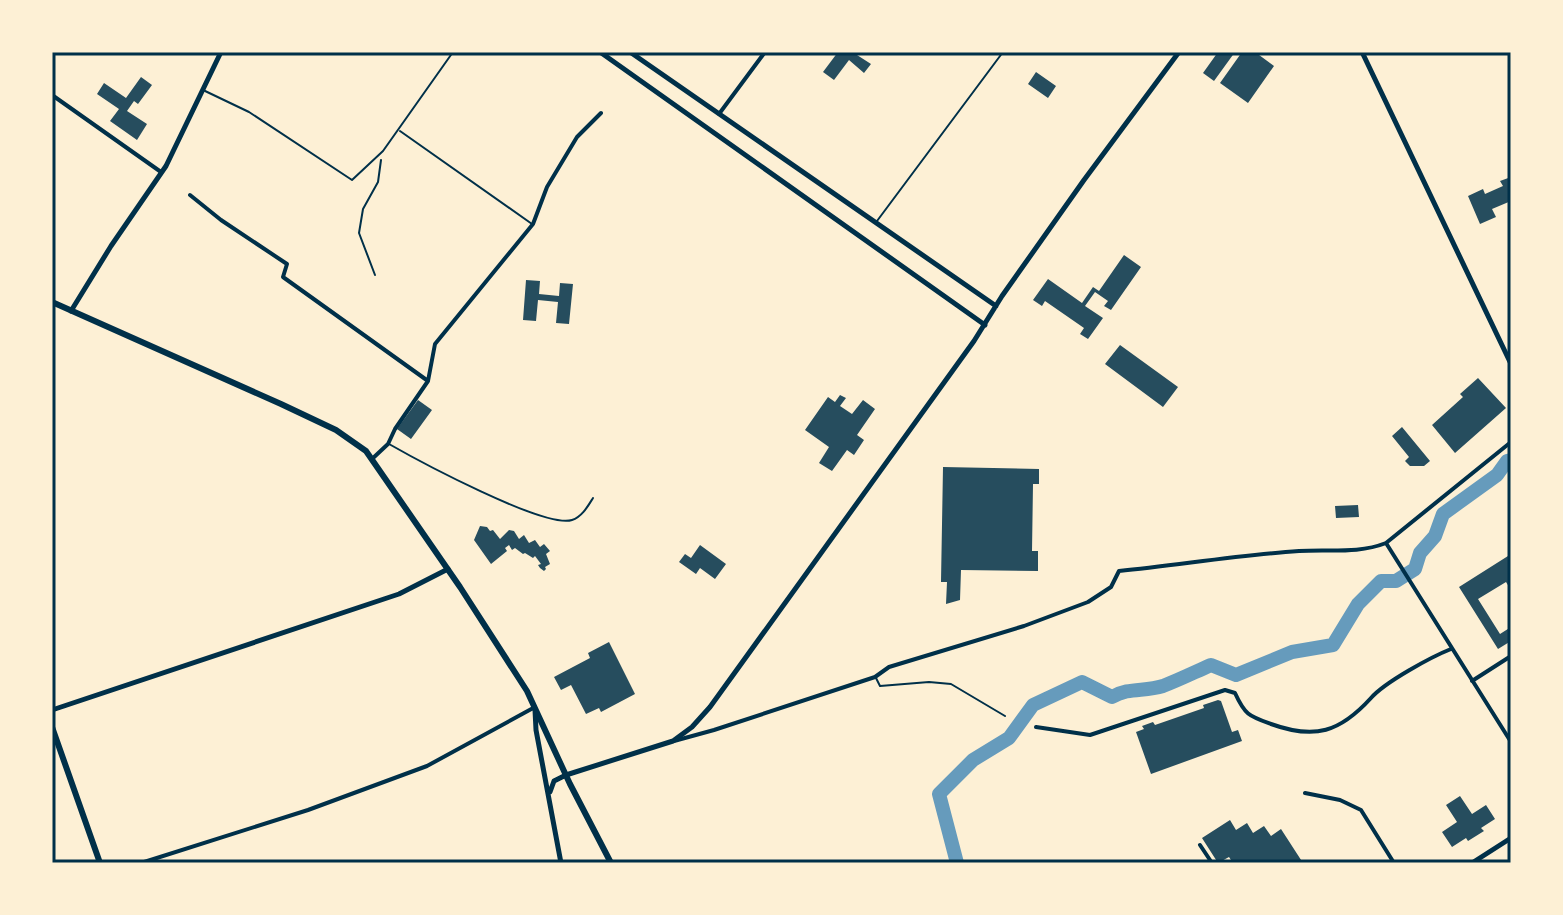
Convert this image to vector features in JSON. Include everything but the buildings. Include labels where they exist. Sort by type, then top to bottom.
[{"type":"main road","points":[[71,311],[162,172],[221,52]]},
{"type":"main road","points":[[600,52],[985,325]]},
{"type":"main road","points":[[630,52],[875,225],[996,306]]},
{"type":"main road","points":[[549,793],[554,781],[566,775],[673,741],[692,727],[710,707],[1179,52]]},
{"type":"main road","points":[[1362,52],[1511,364]]},
{"type":"main road","points":[[52,302],[336,430],[358,443],[504,653],[535,707],[611,863]]},
{"type":"main road","points":[[52,710],[397,595],[448,569]]},
{"type":"main road","points":[[535,707],[536,730],[561,863]]},
{"type":"main road","points":[[52,727],[100,863]]},
{"type":"main road","points":[[1472,863],[1511,838]]},
{"type":"street","points":[[719,114],[765,52]]},
{"type":"street","points":[[52,95],[162,172]]},
{"type":"street","points":[[372,459],[388,444],[428,381],[435,344],[533,224],[547,187],[577,137],[601,113]]},
{"type":"street","points":[[190,195],[221,220],[287,264],[283,277],[428,381]]},
{"type":"street","points":[[673,741],[875,677],[889,667],[1024,626],[1088,602],[1111,587],[1119,571],[1299,551],[1358,551],[1386,543],[1511,442]]},
{"type":"street","points":[[1386,543],[1511,742]]},
{"type":"street","points":[[1036,727],[1090,735],[1225,690],[1235,693],[1249,716],[1307,734],[1330,730],[1409,670],[1451,649]]},
{"type":"street","points":[[1472,681],[1511,656]]},
{"type":"street","points":[[141,863],[308,810],[427,766],[535,707]]},
{"type":"street","points":[[1305,793],[1340,800],[1361,810],[1394,863]]},
{"type":"street","points":[[1200,845],[1212,863]]},
{"type":"lane","points":[[203,90],[249,112],[352,180],[399,131],[453,52]]},
{"type":"lane","points":[[875,225],[1003,52]]},
{"type":"lane","points":[[399,131],[533,224]]},
{"type":"lane","points":[[388,444],[421,463],[521,509],[559,520],[571,521],[583,512],[593,498]]},
{"type":"lane","points":[[875,677],[880,686],[929,682],[951,684],[1005,716]]},
{"type":"path","points":[[375,275],[359,233],[363,209],[378,182],[383,151]]},
{"type":"waterway","points":[[957,863],[939,794],[973,760],[1009,738],[1033,705],[1082,682],[1112,697],[1163,686],[1211,665],[1236,675],[1292,652],[1333,645],[1358,604],[1381,581],[1396,581],[1415,569],[1420,553],[1435,536],[1443,514],[1497,475],[1511,460]]}]
